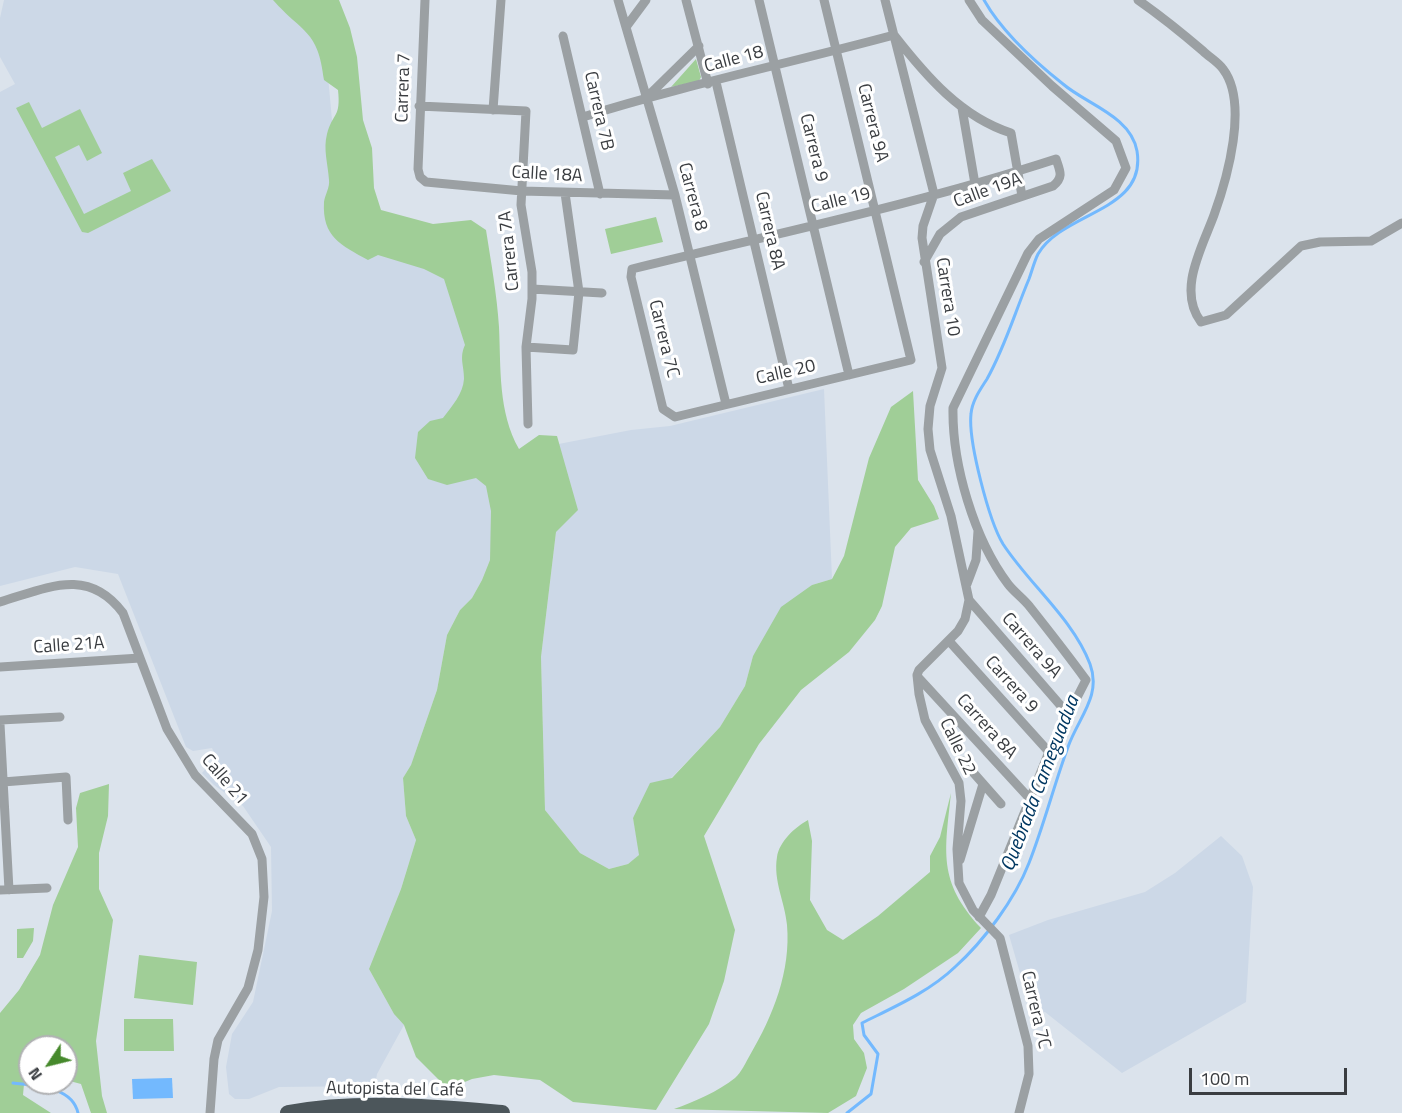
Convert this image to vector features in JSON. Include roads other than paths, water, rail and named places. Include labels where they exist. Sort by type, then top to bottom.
[{"type":"highway","name":"Autopista del Café","points":[[288,1113],[334,1106],[384,1105],[502,1113]]},
{"type":"street","name":"Carrera 7","points":[[420,177],[419,106],[425,0]]},
{"type":"street","points":[[419,106],[493,110],[501,0]]},
{"type":"street","name":"Carrera 8","points":[[618,0],[675,195],[726,404]]},
{"type":"street","points":[[626,27],[646,0]]},
{"type":"street","name":"Carrera 8A","points":[[686,0],[712,83],[754,239],[789,389]]},
{"type":"street","name":"Carrera 9","points":[[759,0],[849,375]]},
{"type":"street","name":"Carrera 9A","points":[[824,0],[912,360]]},
{"type":"street","points":[[885,0],[934,194]]},
{"type":"street","points":[[969,0],[982,20],[1052,86],[1116,141],[1126,168],[1114,190],[1086,211],[1039,239],[1028,252],[954,408],[953,430],[959,468],[978,528],[1009,585],[1028,604],[1086,680],[1049,752],[981,919]]},
{"type":"street","points":[[1138,0],[1171,23],[1224,70],[1233,94],[1236,115],[1232,146],[1215,212],[1195,264],[1190,295],[1194,313],[1201,322],[1226,315],[1301,246],[1320,242],[1371,241],[1402,223]]},
{"type":"street","points":[[894,35],[919,67],[962,108],[988,126],[1011,133],[1022,196]]},
{"type":"street","name":"Calle 18","points":[[583,117],[647,97],[712,83],[894,35]]},
{"type":"street","name":"Carrera 7B","points":[[563,36],[600,194]]},
{"type":"street","points":[[647,97],[699,46]]},
{"type":"street","points":[[962,108],[975,184]]},
{"type":"street","name":"Carrera 7A","points":[[493,110],[526,111],[522,191],[532,289],[526,347],[528,424]]},
{"type":"street","name":"Calle 19","points":[[632,269],[975,184],[1056,159]]},
{"type":"street","name":"Calle 19A","points":[[924,262],[940,234],[960,217],[1053,186],[1060,181],[1061,175],[1056,159]]},
{"type":"street","name":"Calle 18A","points":[[420,177],[426,182],[522,191],[675,195]]},
{"type":"street","points":[[526,347],[573,350],[579,292],[565,193]]},
{"type":"street","name":"Carrera 10","points":[[934,194],[922,226],[924,262],[942,368],[930,406],[928,429],[930,450],[951,516],[969,600]]},
{"type":"street","name":"Carrera 7C","points":[[632,269],[631,277],[663,409],[668,415]]},
{"type":"street","points":[[532,289],[602,293]]},
{"type":"street","name":"Calle 20","points":[[668,415],[675,417],[912,360]]},
{"type":"street","points":[[966,586],[976,560],[978,528]]},
{"type":"street","name":"Calle 21","points":[[0,602],[70,582],[92,587],[114,601],[123,613],[167,729],[187,764],[203,785],[252,834],[262,860],[264,897],[258,950],[248,988],[218,1040],[210,1113]]},
{"type":"street","points":[[917,675],[924,662],[948,641],[965,619],[969,600]]},
{"type":"street","name":"Carrera 9A","points":[[969,600],[1068,714]]},
{"type":"street","name":"Carrera 9","points":[[948,641],[1049,752]]},
{"type":"street","name":"Calle 21A","points":[[0,667],[140,658]]},
{"type":"street","name":"Carrera 8A","points":[[917,675],[1031,800]]},
{"type":"street","name":"Calle 22","points":[[917,675],[925,720],[959,783],[961,801],[957,836],[959,883],[965,897],[981,919]]},
{"type":"street","points":[[47,888],[4,890],[0,722],[60,717]]},
{"type":"street","points":[[963,761],[1001,804]]},
{"type":"street","points":[[3,782],[66,777],[68,820]]},
{"type":"street","points":[[958,866],[983,784]]},
{"type":"street","name":"Carrera 7C","points":[[981,919],[994,931],[1004,950],[1028,1046],[1029,1074],[1019,1113]]},
{"type":"street","name":"Calle 21","points":[[211,1100],[216,1113]]},
{"type":"water","points":[[172,1078],[173,1098],[133,1099],[132,1079]]},
{"type":"waterway","name":"Quebrada Cameguadua","points":[[847,1113],[871,1094],[878,1054],[864,1035],[862,1023],[911,998],[945,976],[966,957],[987,932],[1016,891],[1029,863],[1068,747],[1087,707],[1093,686],[1090,664],[1073,632],[1014,559],[997,533],[976,461],[971,414],[975,400],[1005,342],[1038,254],[1065,228],[1117,199],[1129,187],[1137,171],[1137,151],[1133,139],[1117,120],[1073,91],[1041,66],[1009,35],[984,0]]},
{"type":"waterway","points":[[13,1083],[61,1092],[69,1097],[78,1113]]}]
